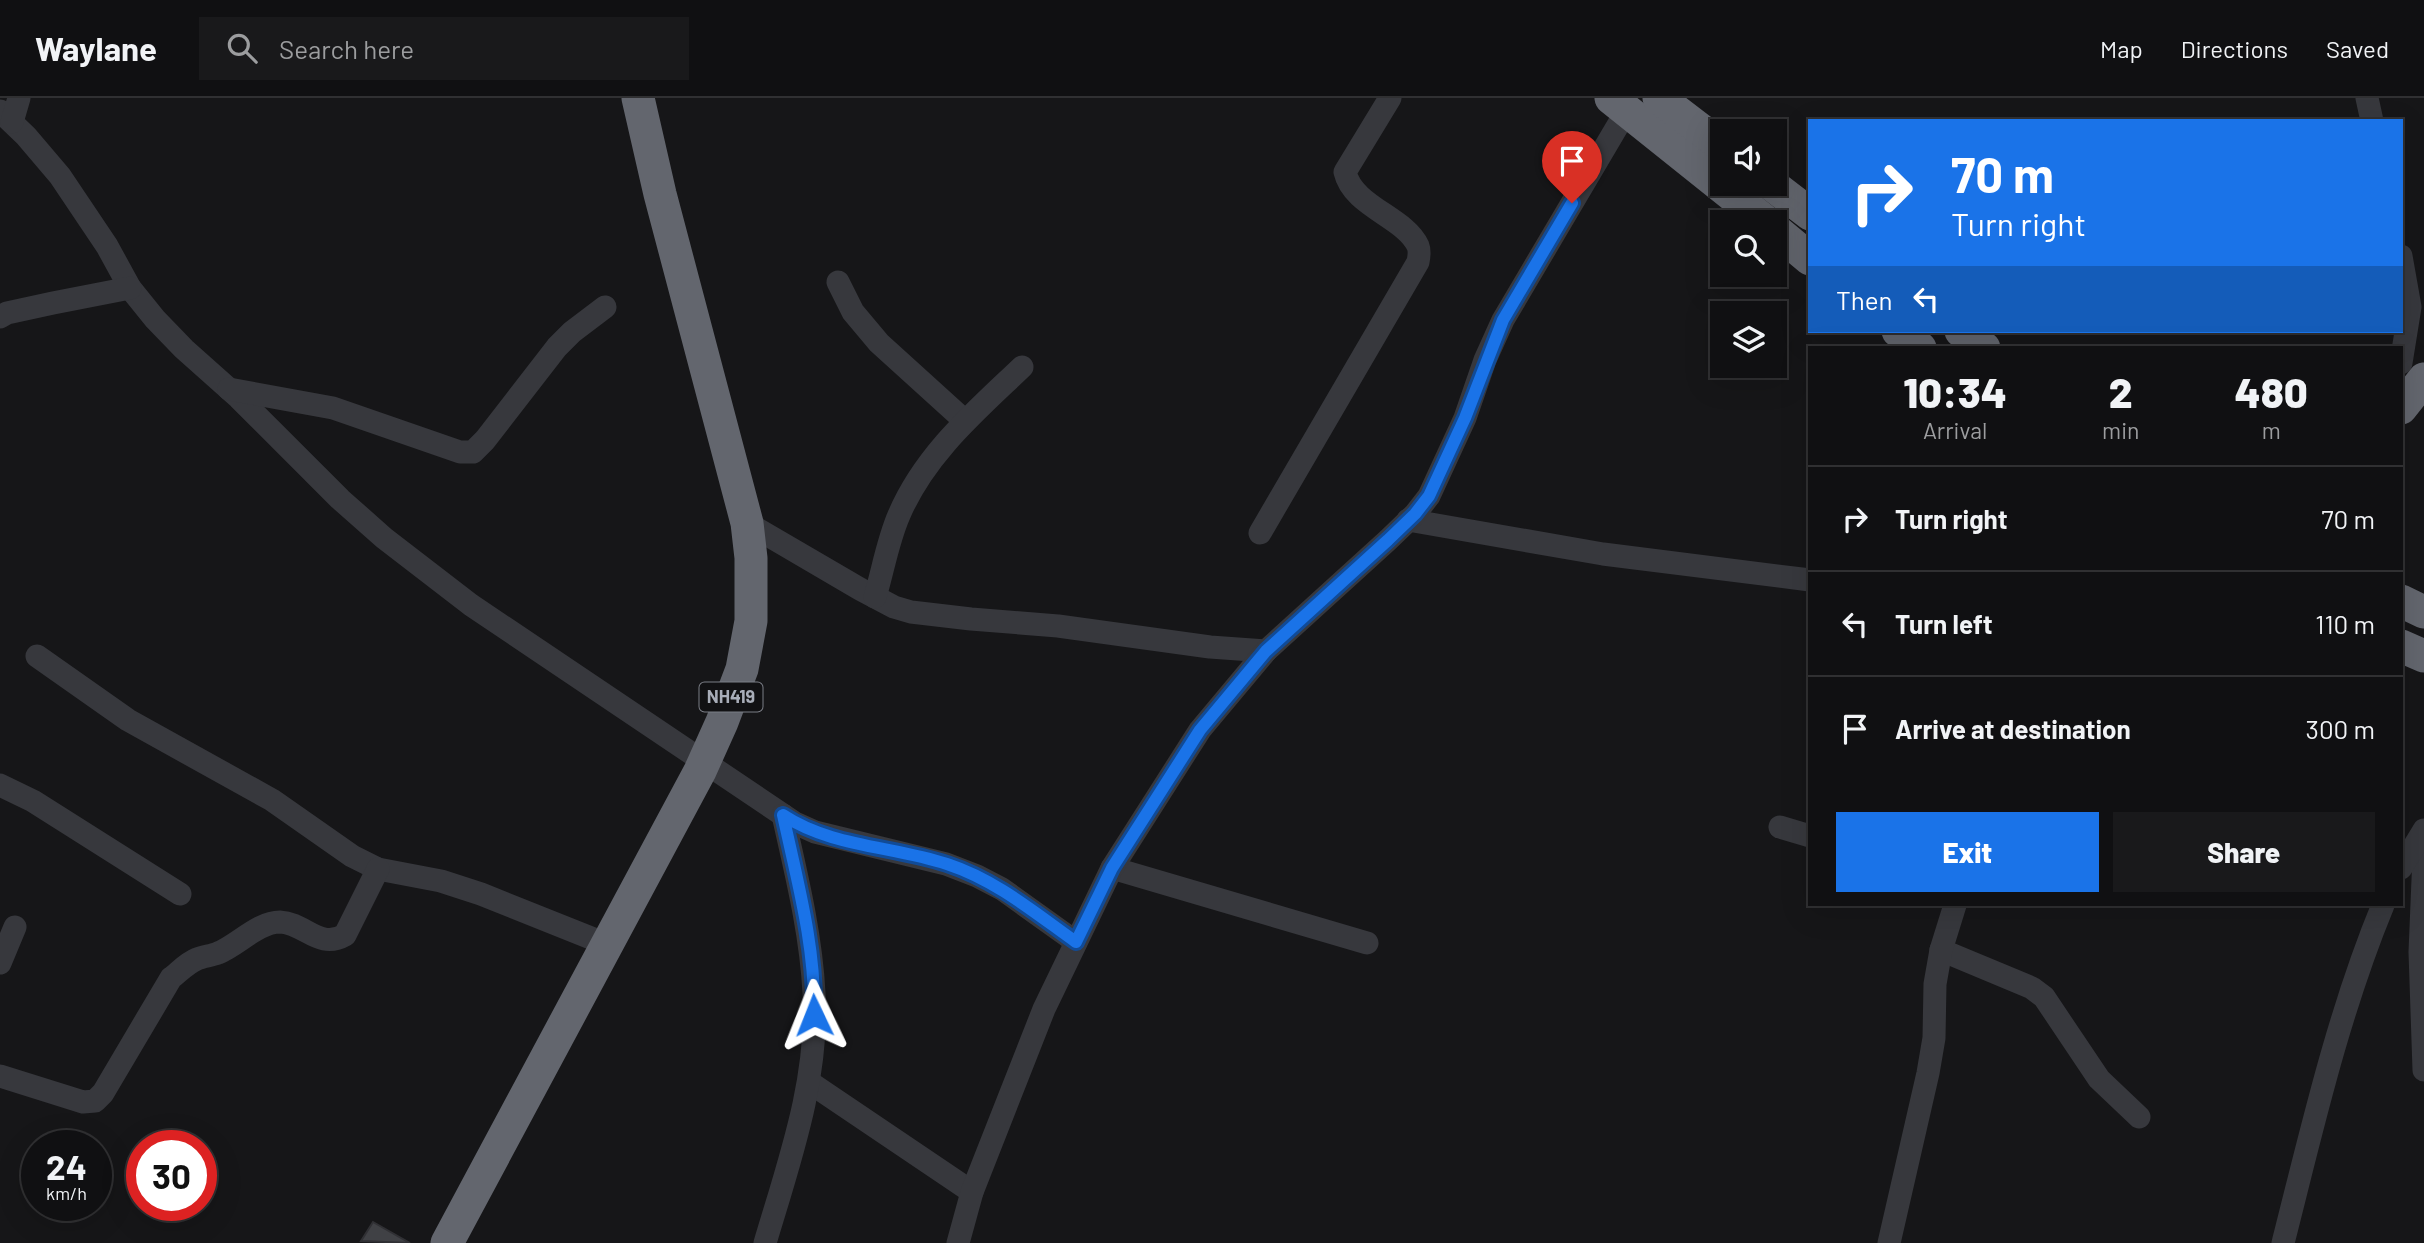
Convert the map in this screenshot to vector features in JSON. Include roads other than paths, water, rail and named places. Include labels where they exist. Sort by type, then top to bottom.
[{"type":"highway","name":"NH419","points":[[447,1243],[704,763],[742,669],[749,633],[751,558],[747,523],[660,194],[638,98]]},
{"type":"highway","points":[[1659,98],[1710,137]]},
{"type":"highway","points":[[1619,104],[1751,210]]},
{"type":"highway","points":[[1787,196],[1808,212]]},
{"type":"highway","points":[[1787,240],[1808,257]]},
{"type":"highway","points":[[1901,333],[1917,346]]},
{"type":"highway","points":[[1964,333],[1981,346]]},
{"type":"highway","points":[[2403,406],[2424,379]]},
{"type":"highway","points":[[2403,408],[2424,393]]},
{"type":"highway","points":[[2403,602],[2424,611]]},
{"type":"highway","points":[[2403,647],[2424,656]]},
{"type":"street","points":[[19,98],[6,117],[60,176],[107,246],[130,288],[174,339],[229,388],[340,499],[429,575],[783,815],[815,832],[946,864],[977,876],[1002,889],[1076,942]]},
{"type":"street","points":[[1260,533],[1418,262],[1419,248],[1412,237],[1355,192],[1347,181],[1345,172],[1390,98]]},
{"type":"street","points":[[2367,98],[2372,119]]},
{"type":"street","points":[[958,1243],[972,1192],[1044,1009],[1112,868],[1200,730],[1266,651],[1408,520],[1429,496],[1465,418],[1503,320],[1619,104]]},
{"type":"street","points":[[2403,267],[2410,307],[2403,351]]},
{"type":"street","points":[[838,282],[853,312],[879,343],[965,421]]},
{"type":"street","points":[[0,317],[7,313],[130,288]]},
{"type":"street","points":[[229,388],[333,408],[372,419],[460,452],[473,452],[557,347],[605,307]]},
{"type":"street","points":[[875,597],[898,517],[909,493],[929,462],[965,421],[1022,367]]},
{"type":"street","points":[[1408,520],[1603,554],[1808,580]]},
{"type":"street","points":[[747,523],[894,607],[931,615],[1058,626],[1210,647],[1266,651]]},
{"type":"street","points":[[37,656],[128,720],[272,800],[352,856],[378,869],[461,887],[606,944]]},
{"type":"street","points":[[0,785],[33,801],[180,894]]},
{"type":"street","points":[[765,1243],[809,1082],[813,1037],[814,993],[803,905],[783,815]]},
{"type":"street","points":[[1780,827],[1808,835]]},
{"type":"street","points":[[2403,865],[2424,830]]},
{"type":"street","points":[[2424,855],[2420,952],[2424,1070]]},
{"type":"street","points":[[1112,868],[1367,943]]},
{"type":"street","points":[[0,1076],[83,1102],[95,1101],[103,1093],[171,978],[183,968],[196,959],[217,954],[240,942],[266,924],[290,924],[325,940],[335,941],[345,935],[378,869]]},
{"type":"street","points":[[1889,1243],[1928,1073],[1934,1038],[1936,984],[1941,950],[1955,906]]},
{"type":"street","points":[[2283,1243],[2328,1069],[2359,963],[2383,906]]},
{"type":"street","points":[[0,963],[15,927]]},
{"type":"street","points":[[1941,950],[2032,988],[2044,997],[2099,1079],[2139,1116]]},
{"type":"street","points":[[809,1082],[972,1192]]}]
